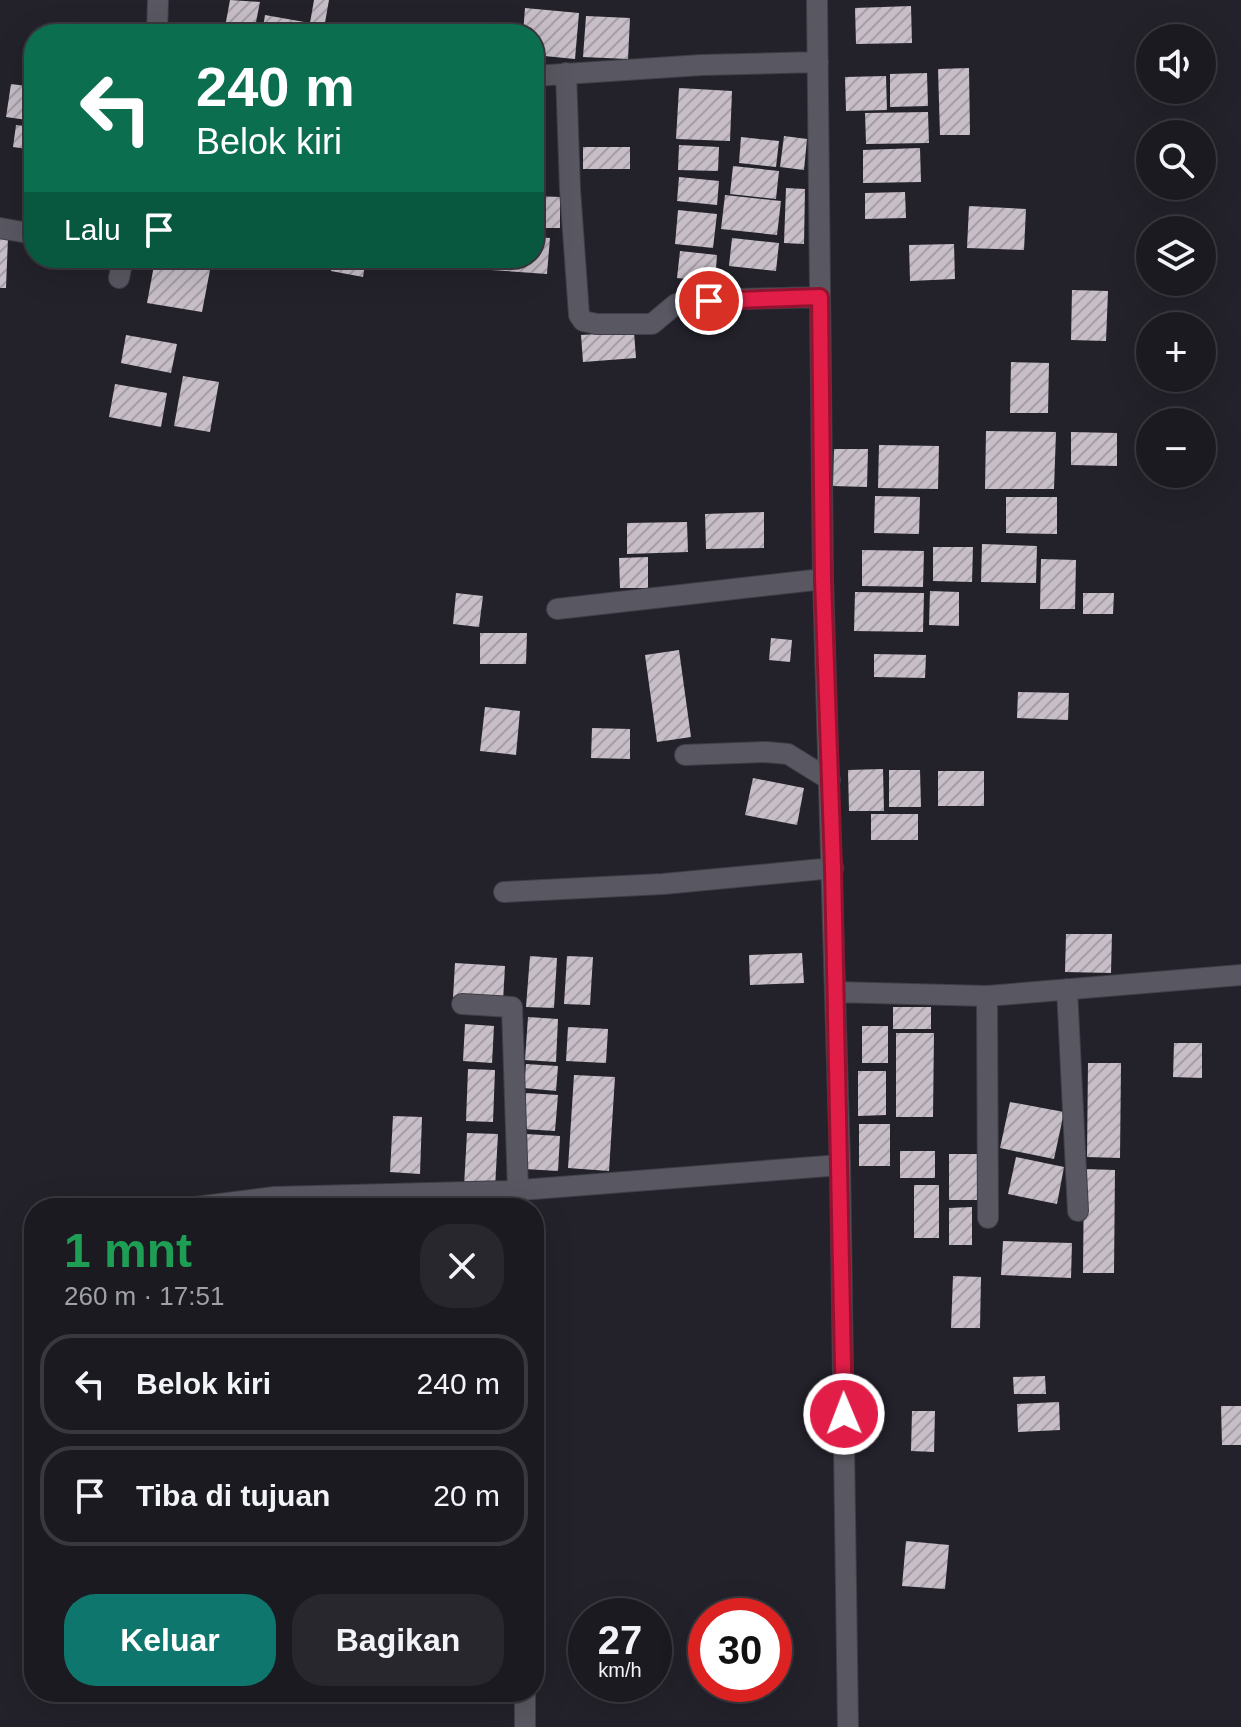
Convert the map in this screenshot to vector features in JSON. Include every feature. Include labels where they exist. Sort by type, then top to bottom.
[{"type":"street","points":[[157,24],[158,0]]},
{"type":"street","points":[[817,0],[823,579],[840,1165],[848,1727]]},
{"type":"street","points":[[544,75],[702,65],[818,62]]},
{"type":"street","points":[[566,73],[570,189],[579,315],[583,321],[652,324],[676,304],[820,297]]},
{"type":"street","points":[[0,228],[24,232]]},
{"type":"street","points":[[557,609],[823,579]]},
{"type":"street","points":[[685,755],[788,754],[830,780]]},
{"type":"street","points":[[504,892],[663,884],[833,868]]},
{"type":"street","points":[[836,992],[987,996],[1241,975]]},
{"type":"street","points":[[1067,989],[1078,1211]]},
{"type":"street","points":[[987,996],[988,1218]]},
{"type":"street","points":[[462,1004],[512,1007],[512,1196]]},
{"type":"street","points":[[459,1198],[512,1196],[840,1165]]},
{"type":"street","points":[[267,1198],[301,1198]]},
{"type":"street","points":[[525,1702],[525,1727]]},
{"type":"building","points":[[230,0],[260,2],[256,24],[226,24]]},
{"type":"building","points":[[314,0],[329,0],[325,24],[264,24],[265,15],[310,23]]},
{"type":"building","points":[[911,6],[912,43],[856,44],[855,8]]},
{"type":"building","points":[[525,8],[579,13],[575,59],[544,56],[544,24],[524,24]]},
{"type":"building","points":[[586,16],[630,18],[628,59],[583,57]]},
{"type":"building","points":[[969,68],[970,135],[940,135],[938,69]]},
{"type":"building","points":[[927,73],[928,106],[890,107],[890,74]]},
{"type":"building","points":[[886,76],[887,110],[846,111],[845,77]]},
{"type":"building","points":[[11,84],[24,86],[24,120],[6,117]]},
{"type":"building","points":[[679,88],[732,91],[730,141],[676,139]]},
{"type":"building","points":[[928,112],[929,143],[866,144],[865,113]]},
{"type":"building","points":[[16,125],[24,126],[24,149],[13,147]]},
{"type":"building","points":[[784,136],[807,139],[804,170],[780,167]]},
{"type":"building","points":[[741,137],[779,141],[776,167],[739,163]]},
{"type":"building","points":[[679,145],[719,147],[718,171],[678,170]]},
{"type":"building","points":[[583,147],[630,147],[630,169],[583,169]]},
{"type":"building","points":[[920,148],[921,182],[863,183],[863,150]]},
{"type":"building","points":[[733,166],[779,171],[776,199],[730,194]]},
{"type":"building","points":[[679,177],[719,181],[717,205],[677,201]]},
{"type":"building","points":[[786,188],[805,189],[804,244],[784,243]]},
{"type":"building","points":[[905,192],[906,218],[865,219],[865,193]]},
{"type":"building","points":[[725,195],[781,201],[777,235],[721,229]]},
{"type":"building","points":[[544,196],[560,197],[560,228],[544,228]]},
{"type":"building","points":[[969,206],[1026,209],[1024,250],[967,248]]},
{"type":"building","points":[[678,210],[717,214],[713,248],[675,244]]},
{"type":"building","points":[[0,238],[8,238],[6,288],[0,288]]},
{"type":"building","points":[[544,238],[550,238],[547,274],[491,270],[544,268]]},
{"type":"building","points":[[732,238],[779,243],[776,271],[729,266]]},
{"type":"building","points":[[954,244],[955,279],[910,281],[909,245]]},
{"type":"building","points":[[680,251],[717,255],[715,282],[677,278]]},
{"type":"building","points":[[154,268],[210,270],[202,312],[147,303]]},
{"type":"building","points":[[331,268],[364,268],[363,277],[331,271]]},
{"type":"building","points":[[1072,290],[1108,291],[1106,341],[1071,340]]},
{"type":"building","points":[[634,332],[636,358],[583,362],[581,335]]},
{"type":"building","points":[[126,335],[177,344],[171,373],[121,363]]},
{"type":"building","points":[[1011,362],[1049,363],[1048,413],[1010,413]]},
{"type":"building","points":[[183,376],[219,382],[210,432],[174,426]]},
{"type":"building","points":[[115,384],[167,393],[161,427],[109,417]]},
{"type":"building","points":[[986,431],[1056,432],[1054,489],[985,489]]},
{"type":"building","points":[[1071,432],[1117,433],[1117,466],[1071,465]]},
{"type":"building","points":[[879,445],[939,446],[938,489],[878,488]]},
{"type":"building","points":[[834,449],[868,449],[867,487],[833,486]]},
{"type":"building","points":[[875,496],[920,497],[919,534],[874,533]]},
{"type":"building","points":[[1006,497],[1057,497],[1057,534],[1006,533]]},
{"type":"building","points":[[764,512],[764,548],[706,549],[705,514]]},
{"type":"building","points":[[687,522],[688,552],[627,554],[627,523]]},
{"type":"building","points":[[982,544],[1037,546],[1036,583],[981,582]]},
{"type":"building","points":[[933,547],[973,547],[972,582],[933,581]]},
{"type":"building","points":[[862,550],[924,551],[923,587],[862,586]]},
{"type":"building","points":[[648,557],[648,588],[620,588],[619,558]]},
{"type":"building","points":[[1041,559],[1076,560],[1075,609],[1040,609]]},
{"type":"building","points":[[930,591],[959,592],[959,626],[929,625]]},
{"type":"building","points":[[855,592],[924,593],[923,632],[854,631]]},
{"type":"building","points":[[456,593],[483,596],[479,627],[453,624]]},
{"type":"building","points":[[1083,593],[1114,593],[1113,614],[1083,614]]},
{"type":"building","points":[[480,633],[527,633],[526,664],[480,664]]},
{"type":"building","points":[[771,638],[792,640],[790,662],[769,660]]},
{"type":"building","points":[[679,650],[691,737],[657,742],[645,655]]},
{"type":"building","points":[[874,654],[926,655],[925,678],[874,677]]},
{"type":"building","points":[[1018,692],[1069,693],[1068,720],[1017,718]]},
{"type":"building","points":[[485,707],[520,711],[516,755],[480,751]]},
{"type":"building","points":[[592,728],[630,729],[630,759],[591,758]]},
{"type":"building","points":[[883,769],[884,811],[849,811],[848,770]]},
{"type":"building","points":[[889,770],[920,770],[921,807],[889,807]]},
{"type":"building","points":[[938,771],[984,771],[984,806],[938,806]]},
{"type":"building","points":[[753,778],[804,788],[797,825],[745,815]]},
{"type":"building","points":[[871,814],[918,814],[918,840],[871,840]]},
{"type":"building","points":[[1066,934],[1112,934],[1111,973],[1065,972]]},
{"type":"building","points":[[802,953],[804,983],[750,985],[749,955]]},
{"type":"building","points":[[530,956],[557,958],[554,1008],[526,1007]]},
{"type":"building","points":[[567,956],[593,957],[590,1005],[564,1004]]},
{"type":"building","points":[[455,963],[505,966],[503,1001],[453,998]]},
{"type":"building","points":[[893,1007],[931,1007],[931,1029],[893,1029]]},
{"type":"building","points":[[528,1017],[558,1019],[556,1062],[525,1060]]},
{"type":"building","points":[[465,1024],[494,1026],[492,1063],[463,1061]]},
{"type":"building","points":[[862,1026],[888,1026],[888,1063],[862,1063]]},
{"type":"building","points":[[568,1027],[608,1029],[606,1063],[566,1061]]},
{"type":"building","points":[[896,1033],[934,1033],[933,1117],[896,1117]]},
{"type":"building","points":[[1174,1043],[1202,1043],[1202,1078],[1173,1077]]},
{"type":"building","points":[[1088,1063],[1121,1063],[1120,1158],[1087,1157]]},
{"type":"building","points":[[526,1064],[558,1066],[556,1091],[524,1088]]},
{"type":"building","points":[[468,1069],[495,1070],[493,1122],[466,1121]]},
{"type":"building","points":[[858,1071],[886,1071],[886,1115],[858,1116]]},
{"type":"building","points":[[574,1075],[615,1077],[609,1171],[568,1168]]},
{"type":"building","points":[[526,1093],[558,1095],[555,1131],[523,1129]]},
{"type":"building","points":[[1010,1102],[1064,1112],[1054,1159],[1000,1148]]},
{"type":"building","points":[[393,1116],[422,1117],[420,1174],[390,1172]]},
{"type":"building","points":[[859,1124],[890,1124],[890,1166],[859,1166]]},
{"type":"building","points":[[467,1133],[498,1134],[495,1188],[464,1186]]},
{"type":"building","points":[[526,1134],[560,1136],[558,1171],[524,1169]]},
{"type":"building","points":[[900,1151],[935,1151],[935,1178],[900,1178]]},
{"type":"building","points":[[949,1154],[981,1154],[981,1200],[949,1200]]},
{"type":"building","points":[[1016,1157],[1064,1167],[1057,1204],[1008,1194]]},
{"type":"building","points":[[1084,1169],[1115,1170],[1114,1273],[1083,1273]]},
{"type":"building","points":[[914,1185],[939,1185],[939,1238],[914,1238]]},
{"type":"building","points":[[972,1207],[972,1245],[949,1245],[949,1208]]},
{"type":"building","points":[[1003,1241],[1072,1243],[1071,1278],[1001,1275]]},
{"type":"building","points":[[953,1276],[981,1277],[980,1328],[951,1328]]},
{"type":"building","points":[[1045,1376],[1046,1394],[1014,1394],[1013,1377]]},
{"type":"building","points":[[1059,1402],[1060,1430],[1018,1432],[1017,1404]]},
{"type":"building","points":[[1221,1406],[1241,1406],[1241,1445],[1222,1445]]},
{"type":"building","points":[[912,1411],[935,1411],[934,1452],[911,1451]]},
{"type":"building","points":[[906,1541],[949,1545],[945,1589],[902,1586]]},
{"type":"route","points":[[709,301],[820,297],[823,579],[833,868],[844,1414]]}]
